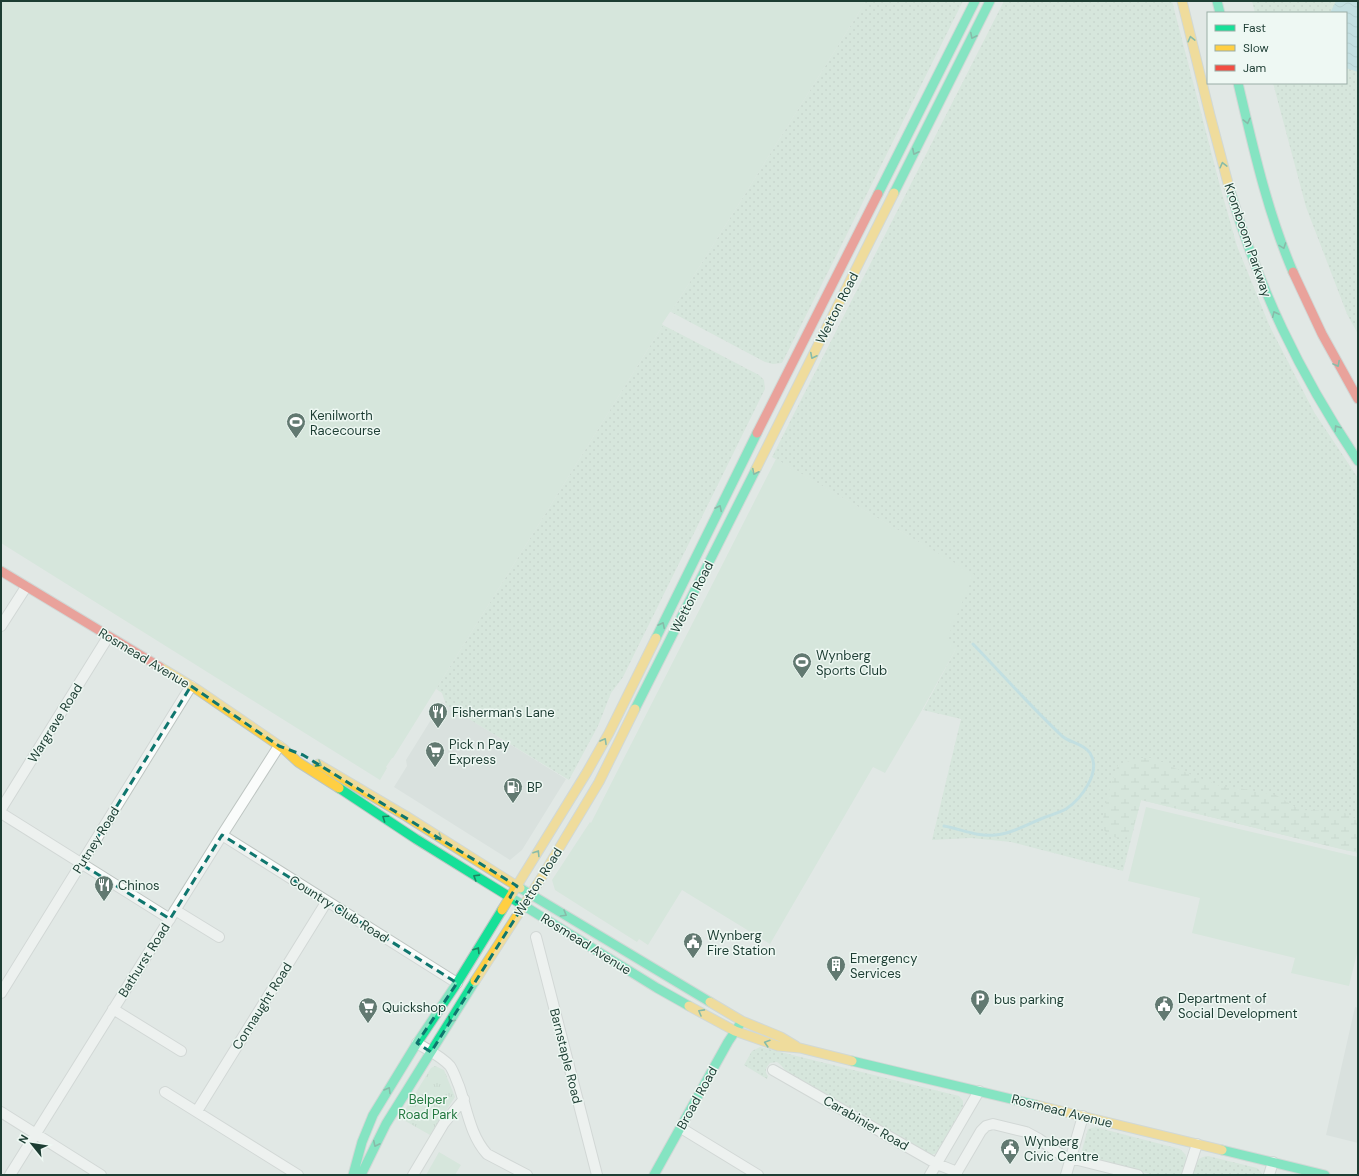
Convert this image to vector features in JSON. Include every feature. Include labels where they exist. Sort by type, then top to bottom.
[{"type":"main road","name":"Wetton Road","points":[[353,1175],[362,1142],[373,1115],[517,886],[587,772],[609,733],[741,464],[975,1]]},
{"type":"main road","name":"Wetton Road","points":[[361,1175],[386,1124],[599,782],[990,1]]},
{"type":"main road","name":"Kromboom Parkway","points":[[1182,1],[1225,173],[1242,229],[1256,268],[1272,307],[1314,391],[1358,460]]},
{"type":"main road","points":[[1217,1],[1220,12]]},
{"type":"main road","points":[[1238,84],[1274,220],[1287,257],[1323,337],[1358,399]]},
{"type":"main road","name":"Rosmead Avenue","points":[[1,571],[191,686],[282,748],[298,762],[416,839],[657,988],[735,1032],[778,1046],[800,1048],[1325,1175]]},
{"type":"main road","name":"Rosmead Avenue","points":[[282,748],[294,750],[376,798],[530,894],[742,1021],[781,1037],[800,1048]]},
{"type":"main road","name":"Broad Road","points":[[654,1175],[728,1042],[742,1021]]},
{"type":"street","points":[[1,626],[26,587]]},
{"type":"street","name":"Wargrave Road","points":[[1,809],[108,637]]},
{"type":"street","name":"Putney Road","points":[[1,993],[191,686]]},
{"type":"street","name":"Bathurst Road","points":[[10,1175],[222,835],[282,748]]},
{"type":"street","points":[[1,813],[81,864],[172,915],[219,937]]},
{"type":"street","name":"Country Club Road","points":[[222,835],[457,983]]},
{"type":"street","name":"Connaught Road","points":[[197,1111],[327,901]]},
{"type":"street","name":"Barnstaple Road","points":[[536,937],[596,1175]]},
{"type":"street","points":[[113,1009],[181,1051]]},
{"type":"street","points":[[417,1043],[446,1062],[453,1071],[464,1099],[475,1136],[487,1154],[527,1175]]},
{"type":"street","name":"Carabinier Road","points":[[774,1070],[957,1174]]},
{"type":"street","points":[[930,1175],[979,1091]]},
{"type":"street","points":[[165,1092],[298,1175]]},
{"type":"street","points":[[413,1175],[444,1123],[464,1099]]},
{"type":"street","points":[[1,1112],[101,1175]]},
{"type":"street","points":[[1066,1175],[1083,1116]]},
{"type":"street","points":[[957,1174],[981,1131],[986,1126],[993,1124],[1026,1132],[1060,1154],[1071,1158],[1138,1175]]},
{"type":"street","points":[[681,1128],[758,1175]]},
{"type":"street","points":[[1187,1175],[1197,1144]]},
{"type":"street","points":[[1269,1175],[1273,1162]]},
{"type":"highlighted area","points":[[191,686],[279,746],[303,755],[517,886],[510,897],[523,906],[431,1052],[417,1043],[457,983],[222,835],[170,919],[81,864]]},
{"type":"shaded area","points":[[442,702],[566,779],[522,850],[510,860],[394,787],[407,766],[406,760]]},
{"type":"shaded area","points":[[1355,1007],[1358,1008],[1358,1143],[1326,1135]]},
{"type":"green space","name":"Kenilworth Racecourse","points":[[1,1],[866,1],[671,312],[662,324],[663,325],[386,767],[387,768],[380,780],[1,543]]},
{"type":"green space","points":[[866,1],[963,1],[782,363],[773,364],[765,362],[671,312]]},
{"type":"green space","points":[[1004,1],[1172,1],[1237,246],[1270,327],[1314,412],[1358,478],[1358,853],[1141,800],[1123,871],[1011,842],[971,838],[932,840],[961,719],[923,710],[956,649],[888,608],[922,544],[772,457]]},
{"type":"green space","points":[[1252,1],[1358,1],[1358,334],[1347,314],[1306,207],[1273,84],[1347,84],[1347,12],[1255,12]]},
{"type":"green space","points":[[663,325],[759,375],[764,380],[765,389],[623,677],[611,693],[598,726],[569,780],[446,705],[442,693],[436,689]]},
{"type":"green space","name":"Wynberg Sports Club","points":[[776,459],[974,574],[947,639],[956,649],[885,773],[873,767],[770,944],[682,890],[648,945],[639,939],[637,942],[555,890],[552,880],[590,822],[591,823]]},
{"type":"green space","points":[[1138,758],[1155,758],[1172,767],[1220,786],[1276,795],[1300,810],[1341,811],[1358,820],[1358,851],[1349,851],[1141,800],[1131,836],[1118,838],[1112,836],[1102,828],[1112,780],[1118,765]]},
{"type":"green space","points":[[1146,807],[1358,857],[1358,949],[1349,986],[1291,973],[1295,958],[1192,933],[1200,898],[1128,881]]},
{"type":"green space","points":[[760,1047],[959,1096],[963,1101],[963,1106],[937,1153],[931,1155],[788,1074],[777,1062],[770,1063],[767,1066],[767,1079],[744,1065],[752,1051]]},
{"type":"green space","name":"Belper Road Park","points":[[435,1066],[444,1070],[455,1097],[430,1135],[400,1118],[431,1068]]},
{"type":"green space","points":[[1095,1127],[1180,1149],[1185,1154],[1187,1159],[1181,1175],[1154,1175],[1086,1157],[1082,1153],[1082,1150],[1088,1129]]},
{"type":"green space","points":[[439,1152],[461,1165],[455,1175],[426,1175]]},
{"type":"green space","points":[[1208,1156],[1257,1168],[1262,1175],[1192,1175],[1198,1160]]},
{"type":"water","points":[[1336,1],[1358,1],[1358,72],[1347,68],[1347,12],[1330,12]]},
{"type":"waterway","points":[[944,826],[975,834],[988,835],[1013,831],[1066,809],[1072,805],[1083,792],[1092,776],[1093,760],[1090,753],[1084,747],[1062,736],[973,644]]},
{"type":"traffic: fast","points":[[878,194],[975,1]]},
{"type":"traffic: fast","points":[[894,193],[990,1]]},
{"type":"traffic: fast","points":[[1217,1],[1220,12]]},
{"type":"traffic: fast","points":[[1238,84],[1268,202],[1293,272]]},
{"type":"traffic: fast","points":[[1229,187],[1267,295],[1299,363],[1358,461]]},
{"type":"traffic: fast","points":[[656,638],[757,433]]},
{"type":"traffic: fast","points":[[635,709],[756,469]]},
{"type":"traffic: fast","points":[[339,788],[416,839],[657,988],[689,1006]]},
{"type":"traffic: fast","points":[[520,888],[710,1002]]},
{"type":"traffic: fast","points":[[353,1175],[362,1142],[373,1115],[502,910]]},
{"type":"traffic: fast","points":[[361,1175],[386,1124],[475,981]]},
{"type":"traffic: fast","points":[[654,1175],[728,1042],[740,1024]]},
{"type":"traffic: fast","points":[[852,1061],[1036,1105]]},
{"type":"traffic: fast","points":[[1222,1150],[1325,1175]]},
{"type":"traffic: slow","points":[[1182,1],[1229,187]]},
{"type":"traffic: slow","points":[[756,469],[894,193]]},
{"type":"traffic: slow","points":[[502,910],[587,772],[609,733],[656,638]]},
{"type":"traffic: slow","points":[[160,667],[198,690],[284,749],[298,762],[339,788]]},
{"type":"traffic: slow","points":[[475,981],[540,880],[599,782],[635,709]]},
{"type":"traffic: slow","points":[[318,764],[406,816],[520,888]]},
{"type":"traffic: slow","points":[[710,1002],[742,1021],[781,1037],[796,1046]]},
{"type":"traffic: slow","points":[[689,1006],[735,1031],[778,1046],[800,1048],[852,1061]]},
{"type":"traffic: slow","points":[[1036,1105],[1222,1150]]},
{"type":"traffic: jam","points":[[757,433],[878,194]]},
{"type":"traffic: jam","points":[[1293,272],[1322,334],[1358,399]]},
{"type":"traffic: jam","points":[[1,571],[160,667]]},
{"type":"place","name":"Kenilworth Racecourse","points":[[296,439]]},
{"type":"place","name":"Wynberg Sports Club","points":[[802,679]]},
{"type":"place","name":"Fisherman's Lane","points":[[438,729]]},
{"type":"place","name":"Pick n Pay Express","points":[[435,768]]},
{"type":"place","name":"BP","points":[[513,804]]},
{"type":"place","name":"Chinos","points":[[104,902]]},
{"type":"place","name":"Wynberg Fire Station","points":[[693,959]]},
{"type":"place","name":"Emergency Services","points":[[836,982]]},
{"type":"place","name":"bus parking","points":[[980,1016]]},
{"type":"place","name":"Department of Social Development","points":[[1164,1022]]},
{"type":"place","name":"Quickshop","points":[[368,1024]]},
{"type":"place","name":"Wynberg Civic Centre","points":[[1010,1165]]}]
